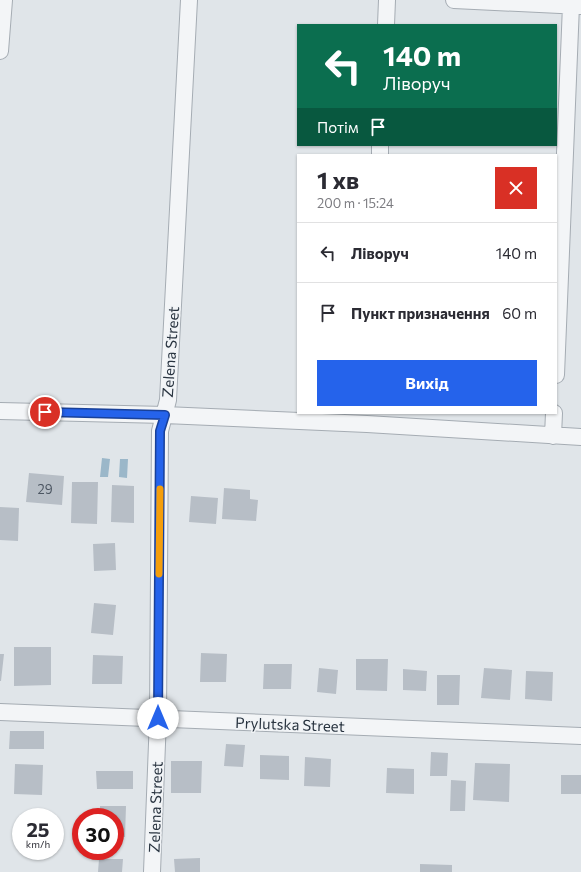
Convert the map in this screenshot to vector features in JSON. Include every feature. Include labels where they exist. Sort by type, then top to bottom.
[{"type":"street","points":[[0,51],[4,0]]},
{"type":"street","name":"Zelena Street","points":[[152,872],[158,718],[160,431],[168,400],[189,0]]},
{"type":"street","points":[[386,24],[387,0]]},
{"type":"street","points":[[454,0],[576,6],[557,357]]},
{"type":"street","points":[[0,410],[165,415],[367,418],[554,436],[581,437]]},
{"type":"street","points":[[554,414],[554,436]]},
{"type":"street","name":"Prylutska Street","points":[[0,712],[581,736]]},
{"type":"water","points":[[102,458],[110,459],[108,477],[100,477]]},
{"type":"water","points":[[120,459],[128,459],[127,478],[119,477]]},
{"type":"building","points":[[29,473],[64,476],[62,505],[26,502]]},
{"type":"building","points":[[72,482],[98,482],[97,524],[71,523]]},
{"type":"building","points":[[112,485],[134,486],[134,523],[111,522]]},
{"type":"building","points":[[224,488],[250,490],[250,499],[258,500],[256,521],[222,519]]},
{"type":"building","points":[[191,496],[218,498],[216,524],[189,522]]},
{"type":"building","points":[[0,507],[19,508],[18,541],[0,540]]},
{"type":"building","points":[[115,543],[116,570],[94,571],[93,544]]},
{"type":"building","points":[[94,603],[116,605],[113,635],[91,633]]},
{"type":"building","points":[[14,647],[51,647],[51,685],[14,686]]},
{"type":"building","points":[[201,653],[227,654],[226,682],[200,682]]},
{"type":"building","points":[[0,654],[4,654],[1,681],[0,681]]},
{"type":"building","points":[[93,655],[123,656],[122,684],[92,684]]},
{"type":"building","points":[[356,659],[388,659],[387,691],[356,690]]},
{"type":"building","points":[[264,664],[292,664],[291,689],[263,689]]},
{"type":"building","points":[[319,668],[338,670],[336,694],[317,692]]},
{"type":"building","points":[[484,668],[512,670],[510,700],[481,698]]},
{"type":"building","points":[[403,669],[427,671],[426,691],[403,690]]},
{"type":"building","points":[[526,671],[553,672],[552,701],[525,699]]},
{"type":"building","points":[[437,675],[460,675],[459,705],[437,705]]},
{"type":"building","points":[[10,731],[44,731],[44,749],[9,749]]},
{"type":"building","points":[[226,744],[245,745],[243,767],[224,766]]},
{"type":"building","points":[[431,752],[448,753],[447,776],[430,776]]},
{"type":"building","points":[[260,755],[289,756],[289,780],[260,779]]},
{"type":"building","points":[[305,757],[331,759],[330,787],[304,786]]},
{"type":"building","points":[[171,761],[202,761],[201,793],[171,793]]},
{"type":"building","points":[[475,763],[510,764],[509,802],[473,800]]},
{"type":"building","points":[[15,764],[43,765],[42,795],[14,794]]},
{"type":"building","points":[[387,768],[414,769],[414,794],[386,793]]},
{"type":"building","points":[[96,771],[133,771],[133,789],[97,789]]},
{"type":"building","points":[[561,775],[581,775],[581,794],[561,794]]},
{"type":"building","points":[[451,780],[466,781],[465,811],[450,811]]},
{"type":"building","points":[[100,806],[126,806],[125,837],[124,808],[100,808]]},
{"type":"building","points":[[200,858],[200,872],[175,872],[174,859]]},
{"type":"building","points":[[99,860],[123,860],[122,872],[98,872]]},
{"type":"building","points":[[420,864],[452,865],[452,872],[420,872]]},
{"type":"slow traffic","points":[[159,574],[160,489]]},
{"type":"route","points":[[45,412],[165,415],[160,431],[158,718]]}]
